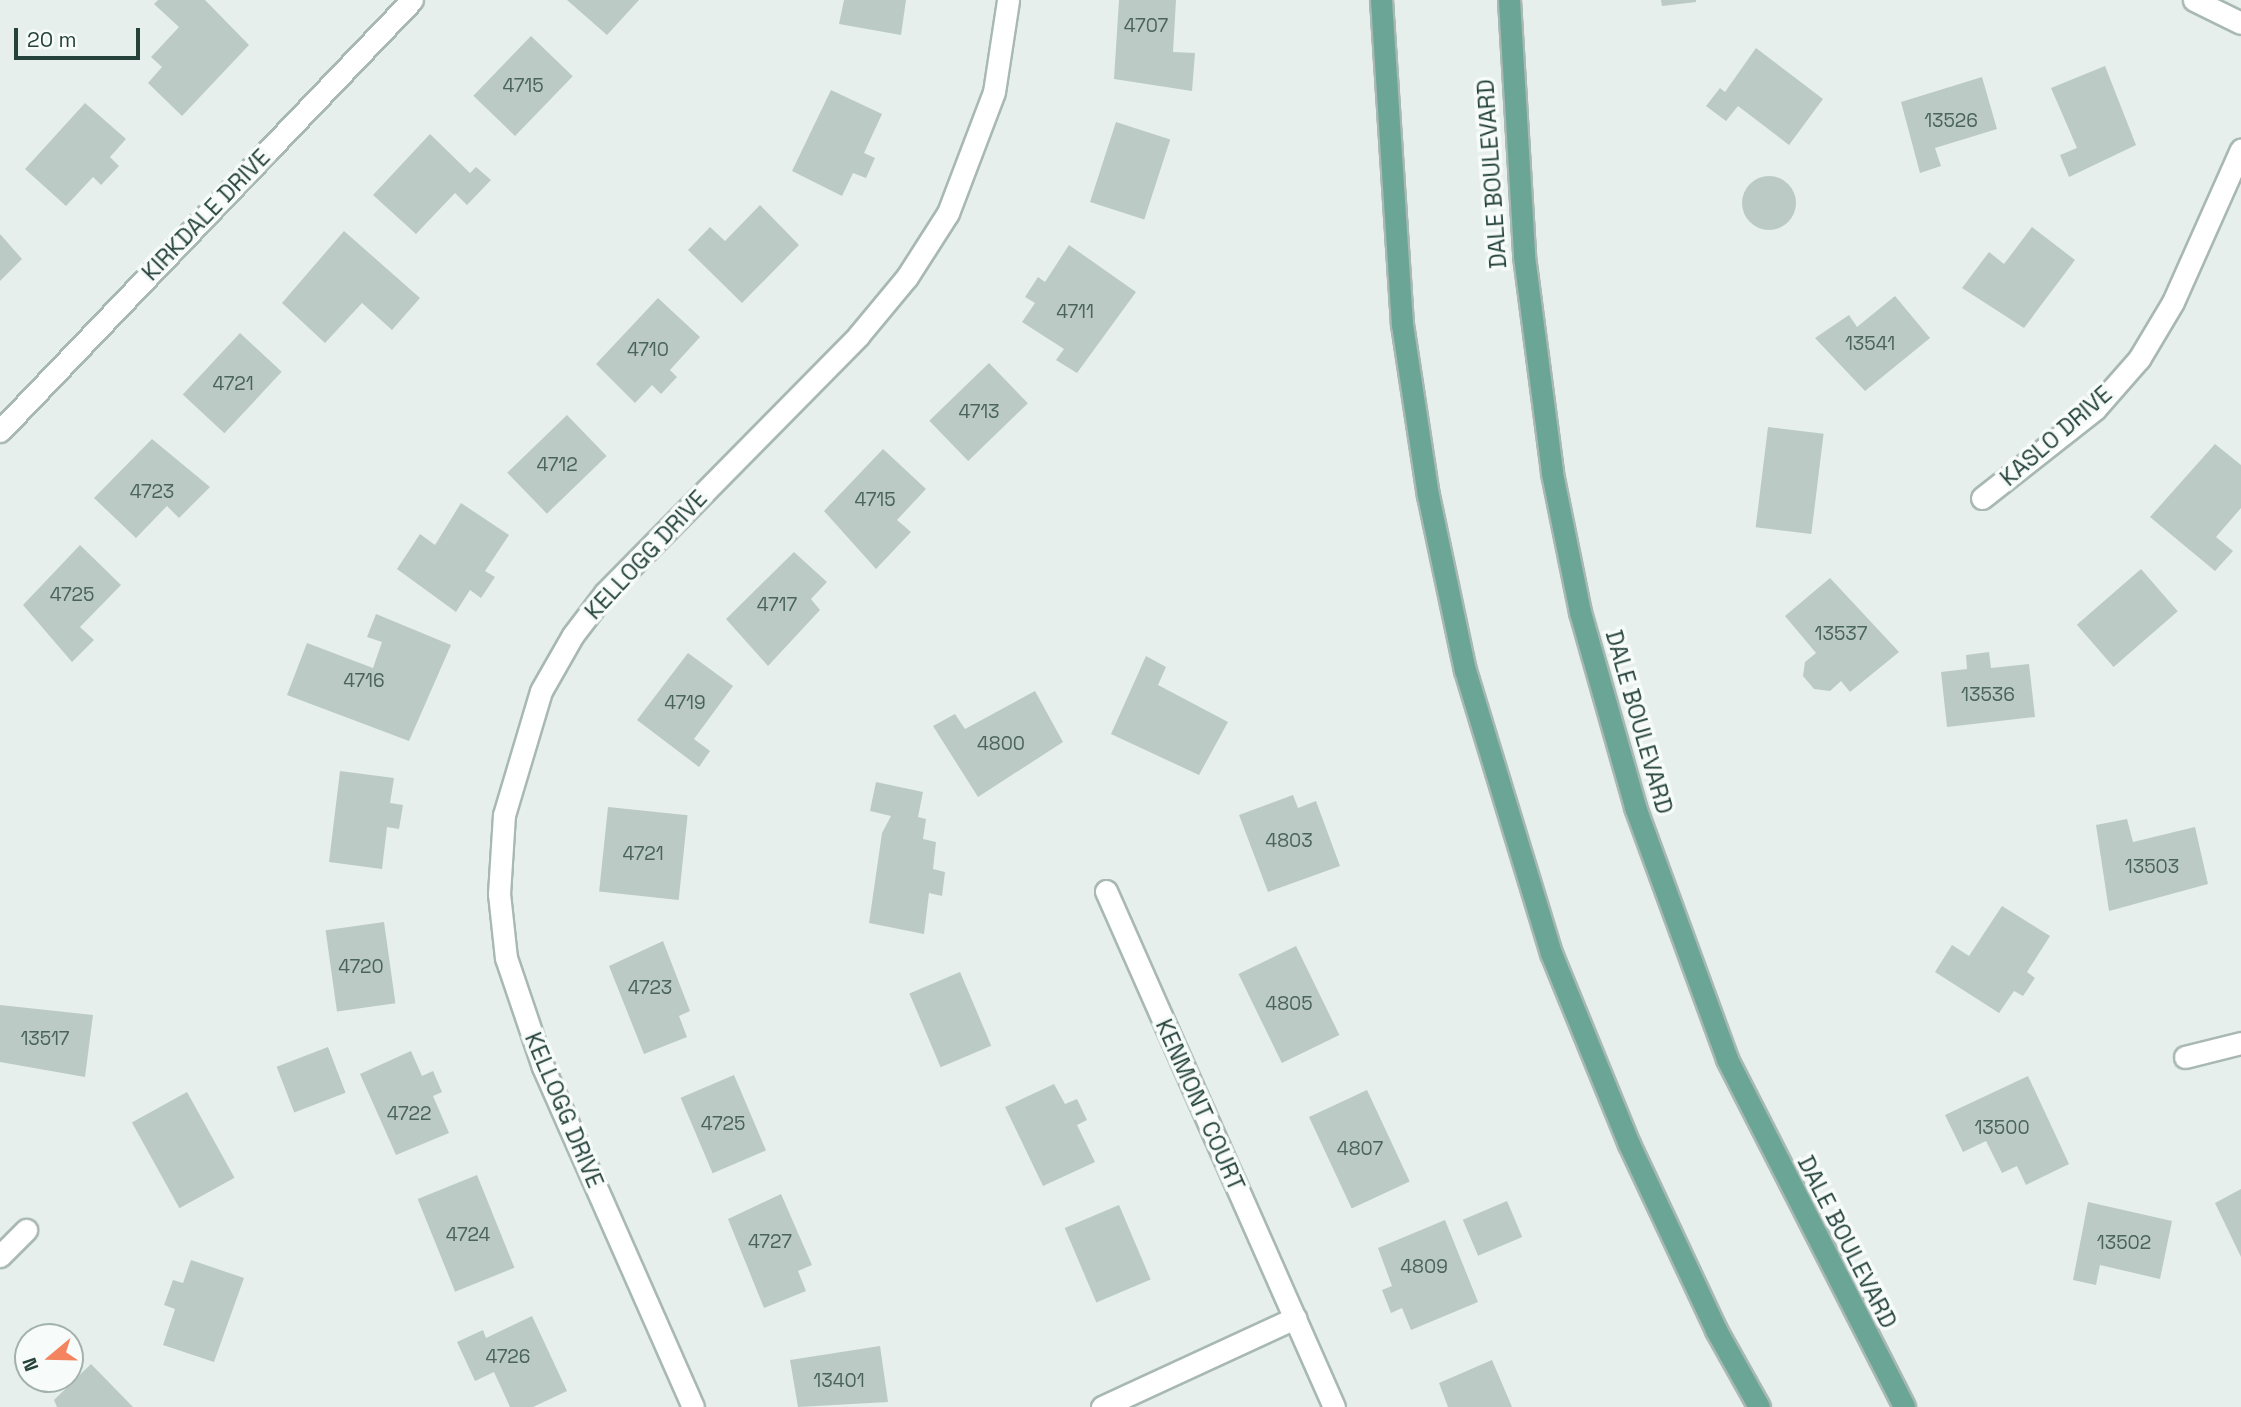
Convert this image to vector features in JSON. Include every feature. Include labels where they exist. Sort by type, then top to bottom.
[{"type":"main road","points":[[1381,0],[1402,324],[1428,495],[1465,670],[1551,953],[1635,1156],[1759,1407]]},
{"type":"main road","name":"DALE BOULEVARD","points":[[1509,0],[1524,256],[1552,473],[1580,612],[1624,768],[1682,949],[1727,1059],[1904,1407]]},
{"type":"street","name":"KIRKDALE DRIVE","points":[[0,431],[412,0]]},
{"type":"street","name":"KELLOGG DRIVE","points":[[693,1407],[543,1067],[506,958],[499,894],[503,816],[541,691],[573,635],[605,593],[858,336],[907,277],[948,213],[995,92],[1008,0]]},
{"type":"street","points":[[2194,0],[2241,23]]},
{"type":"street","name":"KASLO DRIVE","points":[[1982,498],[2095,409],[2139,359],[2173,302],[2241,149]]},
{"type":"street","name":"KENMONT COURT","points":[[1106,891],[1334,1407]]},
{"type":"street","points":[[2185,1057],[2241,1043]]},
{"type":"street","points":[[0,1256],[26,1230]]},
{"type":"street","points":[[1102,1407],[1294,1318]]},
{"type":"building","points":[[158,0],[205,0],[249,45],[182,116],[148,83],[162,67],[151,57],[179,27],[154,4]]},
{"type":"building","points":[[567,0],[639,0],[607,35]]},
{"type":"building","points":[[844,0],[906,0],[901,35],[839,24]]},
{"type":"building","points":[[1119,0],[1176,0],[1173,52],[1195,53],[1192,91],[1114,79]]},
{"type":"building","points":[[1661,0],[1696,0],[1696,2],[1662,6]]},
{"type":"building","points":[[531,36],[573,76],[515,136],[473,96]]},
{"type":"building","points":[[1756,48],[1823,99],[1789,145],[1738,106],[1726,121],[1706,106],[1720,88],[1725,92]]},
{"type":"building","points":[[2105,66],[2136,145],[2069,177],[2060,155],[2077,148],[2051,88]]},
{"type":"building","points":[[1982,77],[1997,129],[1935,148],[1941,166],[1920,173],[1901,102]]},
{"type":"building","points":[[831,90],[882,114],[864,153],[875,158],[866,178],[853,173],[842,196],[792,171]]},
{"type":"building","points":[[85,103],[126,139],[110,157],[119,166],[101,185],[93,177],[66,206],[25,169]]},
{"type":"building","points":[[1116,122],[1170,140],[1144,220],[1090,202]]},
{"type":"building","points":[[430,134],[470,173],[476,167],[491,180],[467,205],[455,193],[416,234],[373,195]]},
{"type":"building","points":[[1769,176],[1788,184],[1796,203],[1788,222],[1769,230],[1750,222],[1742,203],[1750,184]]},
{"type":"building","points":[[760,205],[799,245],[742,303],[688,250],[710,227],[725,241]]},
{"type":"building","points":[[2032,227],[2075,260],[2024,328],[1962,288],[1989,252],[2004,264]]},
{"type":"building","points":[[344,231],[420,298],[392,330],[362,303],[325,343],[282,303]]},
{"type":"building","points":[[0,234],[22,259],[0,281]]},
{"type":"building","points":[[1069,245],[1136,292],[1077,373],[1056,360],[1064,349],[1022,322],[1035,303],[1025,297],[1038,277],[1045,282]]},
{"type":"building","points":[[1895,296],[1930,338],[1865,391],[1815,338],[1849,315],[1857,327]]},
{"type":"building","points":[[658,298],[700,337],[670,370],[677,377],[661,394],[652,385],[635,403],[596,364]]},
{"type":"building","points":[[240,333],[282,372],[224,433],[183,394]]},
{"type":"building","points":[[989,363],[1028,403],[968,461],[929,421]]},
{"type":"building","points":[[567,415],[607,456],[547,514],[507,473]]},
{"type":"building","points":[[1768,427],[1824,434],[1811,534],[1756,527]]},
{"type":"building","points":[[152,439],[210,487],[179,518],[167,506],[136,538],[94,498]]},
{"type":"building","points":[[2215,444],[2241,465],[2241,508],[2216,537],[2233,551],[2215,571],[2150,517]]},
{"type":"building","points":[[883,449],[926,489],[897,520],[911,532],[876,569],[824,511]]},
{"type":"building","points":[[461,503],[509,535],[485,571],[495,577],[481,598],[470,590],[456,612],[397,569],[420,534],[435,545]]},
{"type":"building","points":[[80,545],[121,585],[80,627],[94,640],[72,662],[23,605]]},
{"type":"building","points":[[794,552],[827,582],[811,599],[820,610],[768,666],[726,619]]},
{"type":"building","points":[[2141,569],[2178,611],[2114,667],[2077,625]]},
{"type":"building","points":[[1830,578],[1899,652],[1850,692],[1841,681],[1830,691],[1814,689],[1803,676],[1805,662],[1816,653],[1785,616]]},
{"type":"building","points":[[376,614],[451,645],[409,741],[287,695],[307,643],[373,668],[382,642],[367,637]]},
{"type":"building","points":[[1989,652],[1991,668],[2029,664],[2035,717],[1947,727],[1941,672],[1967,669],[1966,655]]},
{"type":"building","points":[[688,653],[733,686],[694,739],[710,751],[699,767],[637,720]]},
{"type":"building","points":[[1146,656],[1166,667],[1158,685],[1228,722],[1199,775],[1111,734]]},
{"type":"building","points":[[1035,691],[1063,742],[978,797],[933,726],[955,714],[965,729]]},
{"type":"building","points":[[340,771],[394,778],[390,803],[403,805],[399,829],[387,827],[382,869],[329,862]]},
{"type":"building","points":[[876,782],[923,792],[918,817],[926,819],[923,839],[936,842],[933,869],[945,872],[942,896],[929,893],[924,934],[869,923],[882,833],[891,816],[870,811]]},
{"type":"building","points":[[1293,795],[1298,808],[1316,801],[1340,866],[1268,892],[1239,815]]},
{"type":"building","points":[[608,807],[688,815],[679,900],[599,892]]},
{"type":"building","points":[[2127,819],[2133,842],[2195,827],[2208,884],[2109,911],[2096,825]]},
{"type":"building","points":[[2002,906],[2050,936],[2027,972],[2035,978],[2023,996],[2014,991],[1999,1013],[1935,972],[1952,945],[1969,956]]},
{"type":"building","points":[[384,922],[395,1003],[337,1011],[326,930]]},
{"type":"building","points":[[663,941],[690,1011],[679,1016],[687,1037],[644,1054],[609,966]]},
{"type":"building","points":[[1296,946],[1339,1035],[1282,1063],[1238,974]]},
{"type":"building","points":[[960,972],[991,1046],[941,1067],[909,993]]},
{"type":"building","points":[[0,1005],[93,1015],[85,1077],[0,1062]]},
{"type":"building","points":[[328,1047],[346,1093],[294,1112],[277,1067]]},
{"type":"building","points":[[411,1051],[422,1076],[433,1071],[442,1092],[433,1096],[449,1133],[396,1155],[360,1074]]},
{"type":"building","points":[[734,1075],[766,1150],[713,1173],[681,1098]]},
{"type":"building","points":[[2028,1076],[2069,1164],[2026,1185],[2017,1166],[2002,1173],[1986,1141],[1963,1152],[1945,1115]]},
{"type":"building","points":[[1054,1084],[1065,1104],[1077,1099],[1087,1120],[1077,1125],[1095,1162],[1043,1186],[1005,1107]]},
{"type":"building","points":[[1367,1090],[1410,1182],[1352,1209],[1309,1117]]},
{"type":"building","points":[[187,1092],[235,1178],[179,1208],[132,1123]]},
{"type":"building","points":[[477,1175],[514,1268],[455,1292],[418,1199]]},
{"type":"building","points":[[2241,1189],[2241,1257],[2215,1203]]},
{"type":"building","points":[[781,1194],[812,1265],[798,1271],[806,1291],[764,1308],[728,1219]]},
{"type":"building","points":[[1507,1201],[1522,1237],[1478,1256],[1463,1220]]},
{"type":"building","points":[[2088,1202],[2172,1221],[2160,1279],[2100,1265],[2096,1285],[2073,1280]]},
{"type":"building","points":[[1119,1205],[1151,1280],[1096,1303],[1065,1228]]},
{"type":"building","points":[[1445,1220],[1478,1302],[1411,1330],[1402,1308],[1391,1313],[1382,1290],[1392,1286],[1378,1248]]},
{"type":"building","points":[[191,1260],[244,1278],[214,1362],[163,1345],[175,1309],[164,1305],[173,1280],[183,1283]]},
{"type":"building","points":[[532,1316],[567,1391],[533,1407],[510,1407],[494,1372],[475,1381],[457,1342],[483,1330],[486,1338]]},
{"type":"building","points":[[880,1346],[888,1402],[798,1407],[790,1360]]},
{"type":"building","points":[[1492,1360],[1512,1407],[1448,1407],[1439,1383]]},
{"type":"building","points":[[91,1364],[133,1407],[57,1407],[54,1400],[61,1393],[84,1393],[84,1371]]}]
